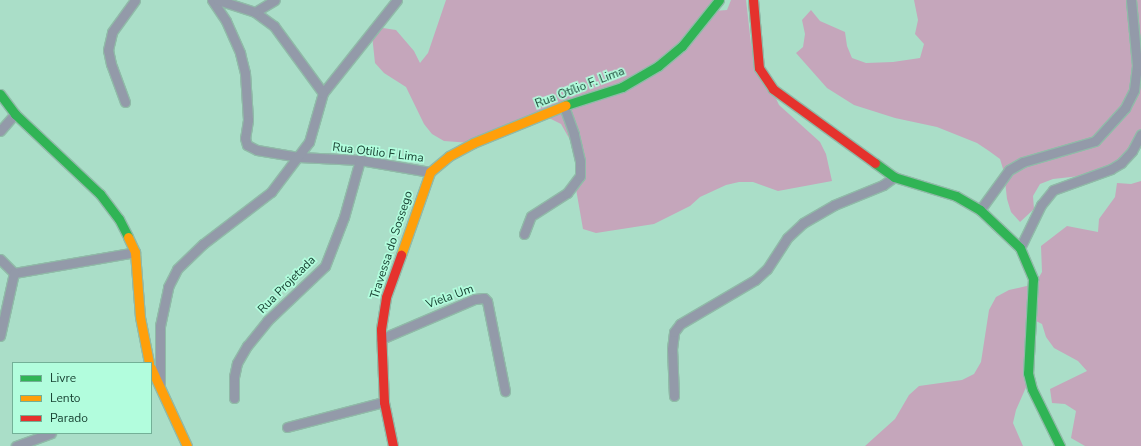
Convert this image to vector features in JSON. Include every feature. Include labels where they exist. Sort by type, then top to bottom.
[{"type":"street","points":[[126,102],[111,64],[108,50],[112,32],[134,0]]},
{"type":"street","name":"Rua Otilio F Lima","points":[[212,0],[226,21],[240,53],[245,73],[248,120],[245,142],[257,150],[300,157],[360,160],[430,172]]},
{"type":"street","points":[[218,0],[255,12],[274,26],[323,93]]},
{"type":"street","points":[[255,12],[275,0]]},
{"type":"street","points":[[160,384],[160,326],[168,286],[177,269],[203,244],[271,192],[300,157],[309,142],[323,93],[397,0]]},
{"type":"street","name":"Rua Otílio F. Lima","points":[[430,172],[449,156],[473,143],[564,106],[622,86],[658,66],[682,46],[719,0]]},
{"type":"street","points":[[753,0],[755,40],[760,68],[764,80],[801,112],[894,177],[956,196],[980,210],[1020,248],[1033,279],[1028,373],[1032,389],[1060,446]]},
{"type":"street","points":[[980,210],[1009,170],[1023,162],[1095,141],[1125,108],[1134,90],[1137,65],[1131,0]]},
{"type":"street","points":[[0,94],[14,114],[61,155],[100,194],[119,219],[135,252],[139,278],[140,318],[149,362]]},
{"type":"street","points":[[524,234],[531,216],[567,193],[580,176],[580,161],[574,134],[564,106]]},
{"type":"street","points":[[0,131],[14,114]]},
{"type":"street","points":[[1020,248],[1041,204],[1053,190],[1111,170],[1128,155],[1141,134]]},
{"type":"street","name":"Rua Projetada","points":[[234,398],[234,377],[237,363],[247,346],[267,321],[325,266],[344,217],[360,160]]},
{"type":"street","name":"Travessa do Sossego","points":[[393,446],[384,402],[381,339],[386,297],[430,172]]},
{"type":"street","points":[[674,396],[672,349],[674,332],[680,324],[755,280],[767,269],[787,238],[802,222],[834,205],[883,185],[894,177]]},
{"type":"street","points":[[14,273],[135,252]]},
{"type":"street","points":[[0,259],[14,273]]},
{"type":"street","points":[[0,336],[14,273]]},
{"type":"street","name":"Viela Um","points":[[381,339],[475,299],[484,298],[487,301],[505,391]]},
{"type":"street","points":[[152,370],[160,384],[186,446]]},
{"type":"street","points":[[286,427],[384,402]]},
{"type":"street","points":[[16,446],[48,434]]},
{"type":"shaded area","points":[[446,0],[713,0],[714,11],[727,10],[731,0],[746,0],[751,44],[779,105],[820,142],[826,154],[832,181],[778,191],[753,182],[739,182],[726,185],[700,197],[690,206],[654,224],[596,233],[583,229],[576,189],[580,174],[574,147],[561,124],[549,118],[471,143],[444,141],[432,134],[424,124],[406,87],[384,73],[375,63],[372,35],[383,28],[396,30],[414,51],[420,63],[428,53]]},
{"type":"shaded area","points":[[914,0],[1141,0],[1141,133],[1120,166],[1080,176],[1053,179],[1040,184],[1033,196],[1034,209],[1020,222],[1011,212],[1007,199],[1004,172],[1000,159],[977,143],[937,127],[895,118],[854,105],[827,88],[796,53],[803,47],[805,34],[802,20],[811,10],[820,21],[845,32],[847,46],[852,58],[866,63],[893,62],[920,58],[924,44],[915,34],[918,20]]},
{"type":"shaded area","points":[[1141,181],[1141,446],[1085,446],[1071,438],[1076,411],[1065,404],[1052,403],[1050,389],[1087,371],[1078,361],[1054,348],[1046,337],[1042,324],[1030,318],[1027,385],[1016,410],[1013,423],[1023,446],[865,446],[895,419],[909,395],[919,386],[962,380],[974,374],[981,362],[989,310],[996,297],[1009,290],[1035,284],[1042,272],[1041,246],[1067,226],[1098,232],[1099,219],[1115,197],[1117,183],[1131,184]]},
{"type":"traffic: fast","points":[[566,105],[622,87],[658,66],[682,46],[719,0]]},
{"type":"traffic: fast","points":[[0,94],[15,114],[100,194],[119,219],[128,237]]},
{"type":"traffic: fast","points":[[875,163],[894,177],[956,196],[980,210],[1020,248],[1033,279],[1028,373],[1032,389],[1060,446]]},
{"type":"traffic: slow","points":[[401,255],[430,172],[449,156],[473,143],[566,105]]},
{"type":"traffic: slow","points":[[128,237],[135,252],[140,317],[149,362]]},
{"type":"traffic: slow","points":[[152,370],[187,446]]},
{"type":"traffic: jam","points":[[753,0],[759,68],[773,89],[875,163]]},
{"type":"traffic: jam","points":[[393,446],[384,402],[381,329],[386,297],[401,255]]}]
